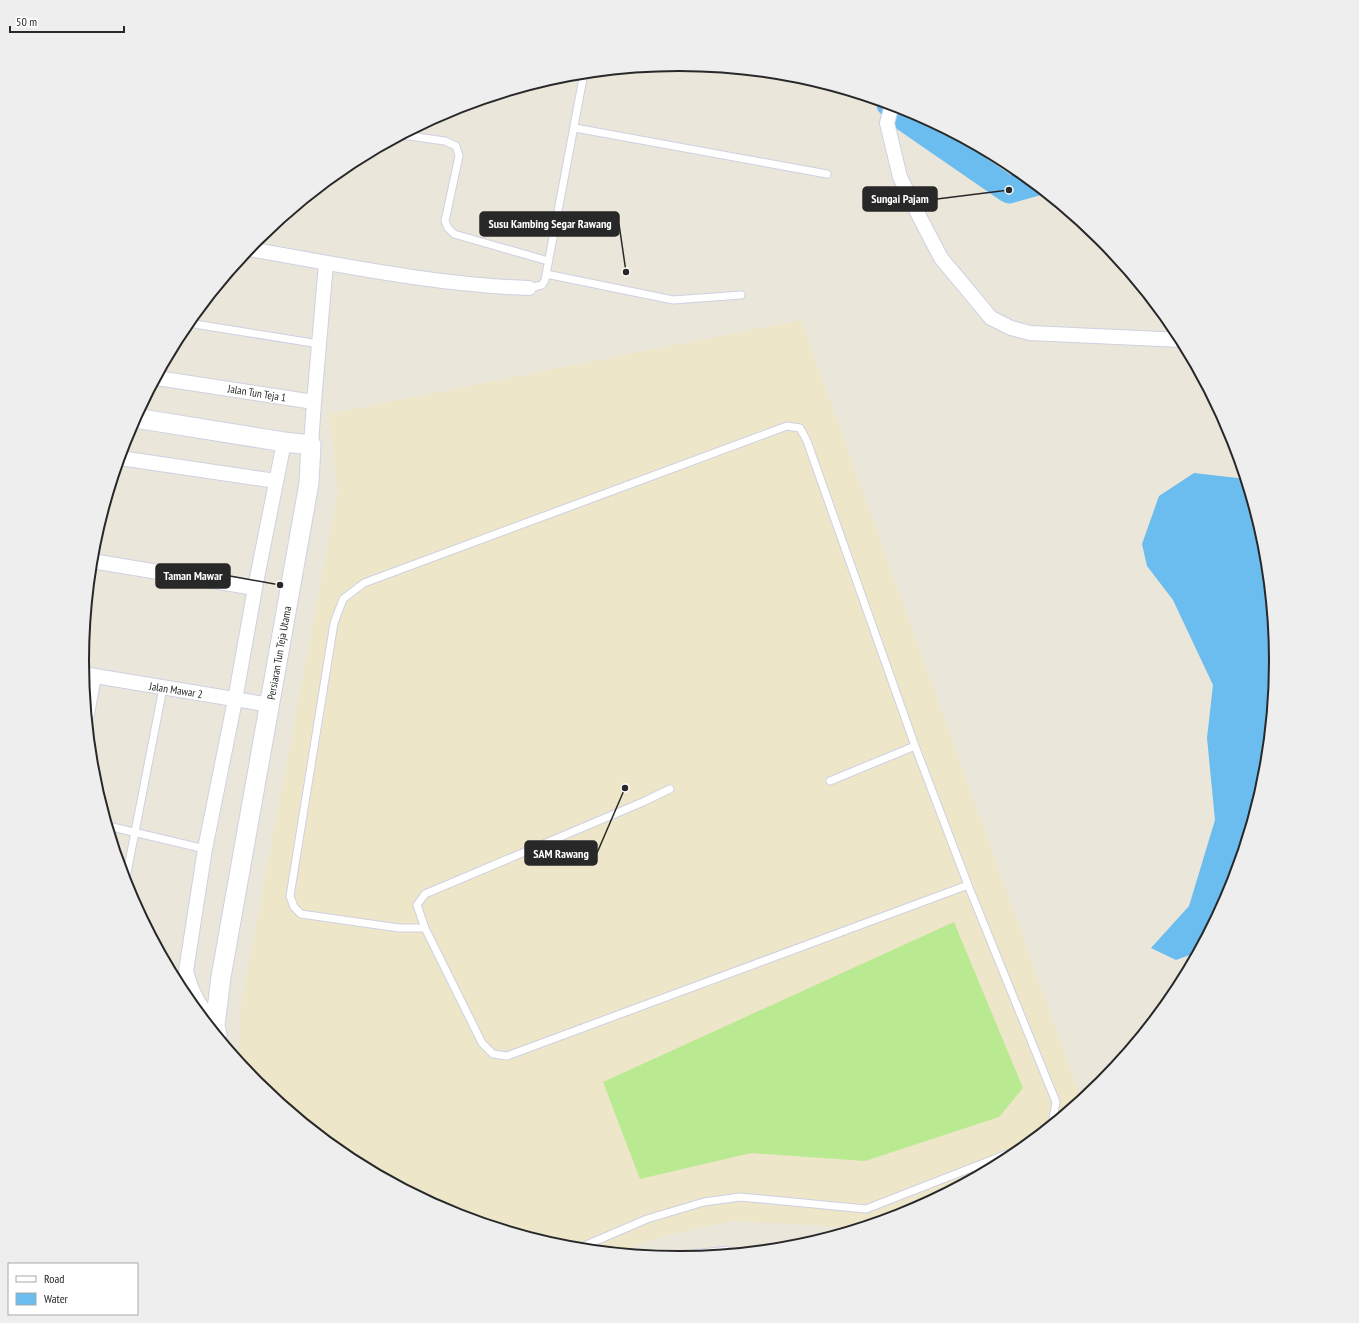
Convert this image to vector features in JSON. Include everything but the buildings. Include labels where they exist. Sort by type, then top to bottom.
[{"type":"street","points":[[891,110],[887,123],[900,177],[922,223],[941,258],[991,318],[1011,328],[1030,333],[1174,340]]},
{"type":"street","points":[[256,250],[326,263],[451,282],[529,288]]},
{"type":"street","points":[[142,419],[284,442],[311,444],[326,263]]},
{"type":"street","name":"Jalan Tun Teja 1","points":[[161,379],[314,402]]},
{"type":"street","points":[[188,988],[186,971],[206,848],[236,700],[284,442]]},
{"type":"street","name":"Persiaran Tun Teja Utama","points":[[216,1027],[221,978],[309,483],[311,444]]},
{"type":"street","points":[[125,459],[276,480]]},
{"type":"street","points":[[97,562],[256,588]]},
{"type":"street","name":"Jalan Mawar 2","points":[[89,675],[270,705]]},
{"type":"lane","points":[[529,288],[542,285],[546,274],[575,128],[583,79]]},
{"type":"lane","points":[[575,128],[827,174]]},
{"type":"lane","points":[[410,136],[445,141],[456,146],[459,156],[445,221],[448,228],[454,234],[548,261]]},
{"type":"lane","points":[[546,274],[673,300],[741,295]]},
{"type":"lane","points":[[195,324],[319,344]]},
{"type":"lane","points":[[425,928],[399,928],[301,914],[294,907],[290,896],[334,623],[342,599],[364,583],[787,426],[800,428],[807,441],[915,746],[968,885],[1056,1102],[1053,1118]]},
{"type":"lane","points":[[127,870],[163,688]]},
{"type":"lane","points":[[830,780],[915,746]]},
{"type":"lane","points":[[670,789],[643,802],[425,894],[417,905],[425,928],[482,1043],[493,1054],[507,1056],[968,885]]},
{"type":"lane","points":[[113,827],[206,848]]},
{"type":"lane","points":[[587,1245],[647,1219],[704,1202],[740,1197],[866,1209],[1001,1156]]},
{"type":"shaded area","points":[[801,320],[1080,1095],[1039,1130],[975,1173],[941,1191],[869,1221],[848,1227],[733,1221],[663,1236],[628,1250],[564,1241],[527,1232],[490,1221],[454,1207],[418,1191],[384,1173],[320,1130],[290,1105],[262,1079],[239,1054],[241,1005],[338,492],[329,414]]},
{"type":"green space","points":[[954,922],[1023,1088],[999,1117],[865,1161],[751,1153],[640,1179],[603,1082]]},
{"type":"water","points":[[1194,473],[1241,478],[1259,546],[1269,623],[1269,700],[1259,777],[1250,814],[1239,851],[1209,923],[1193,954],[1176,960],[1151,948],[1189,906],[1215,820],[1207,738],[1213,685],[1173,600],[1147,566],[1142,544],[1159,496]]},
{"type":"waterway","points":[[901,115],[1009,190],[1027,185]]},
{"type":"place","name":"Sungai Pajam","points":[[1009,190]]},
{"type":"place","name":"Susu Kambing Segar Rawang","points":[[626,272]]},
{"type":"place","name":"Taman Mawar","points":[[280,585]]},
{"type":"place","name":"SAM Rawang","points":[[625,788]]}]
